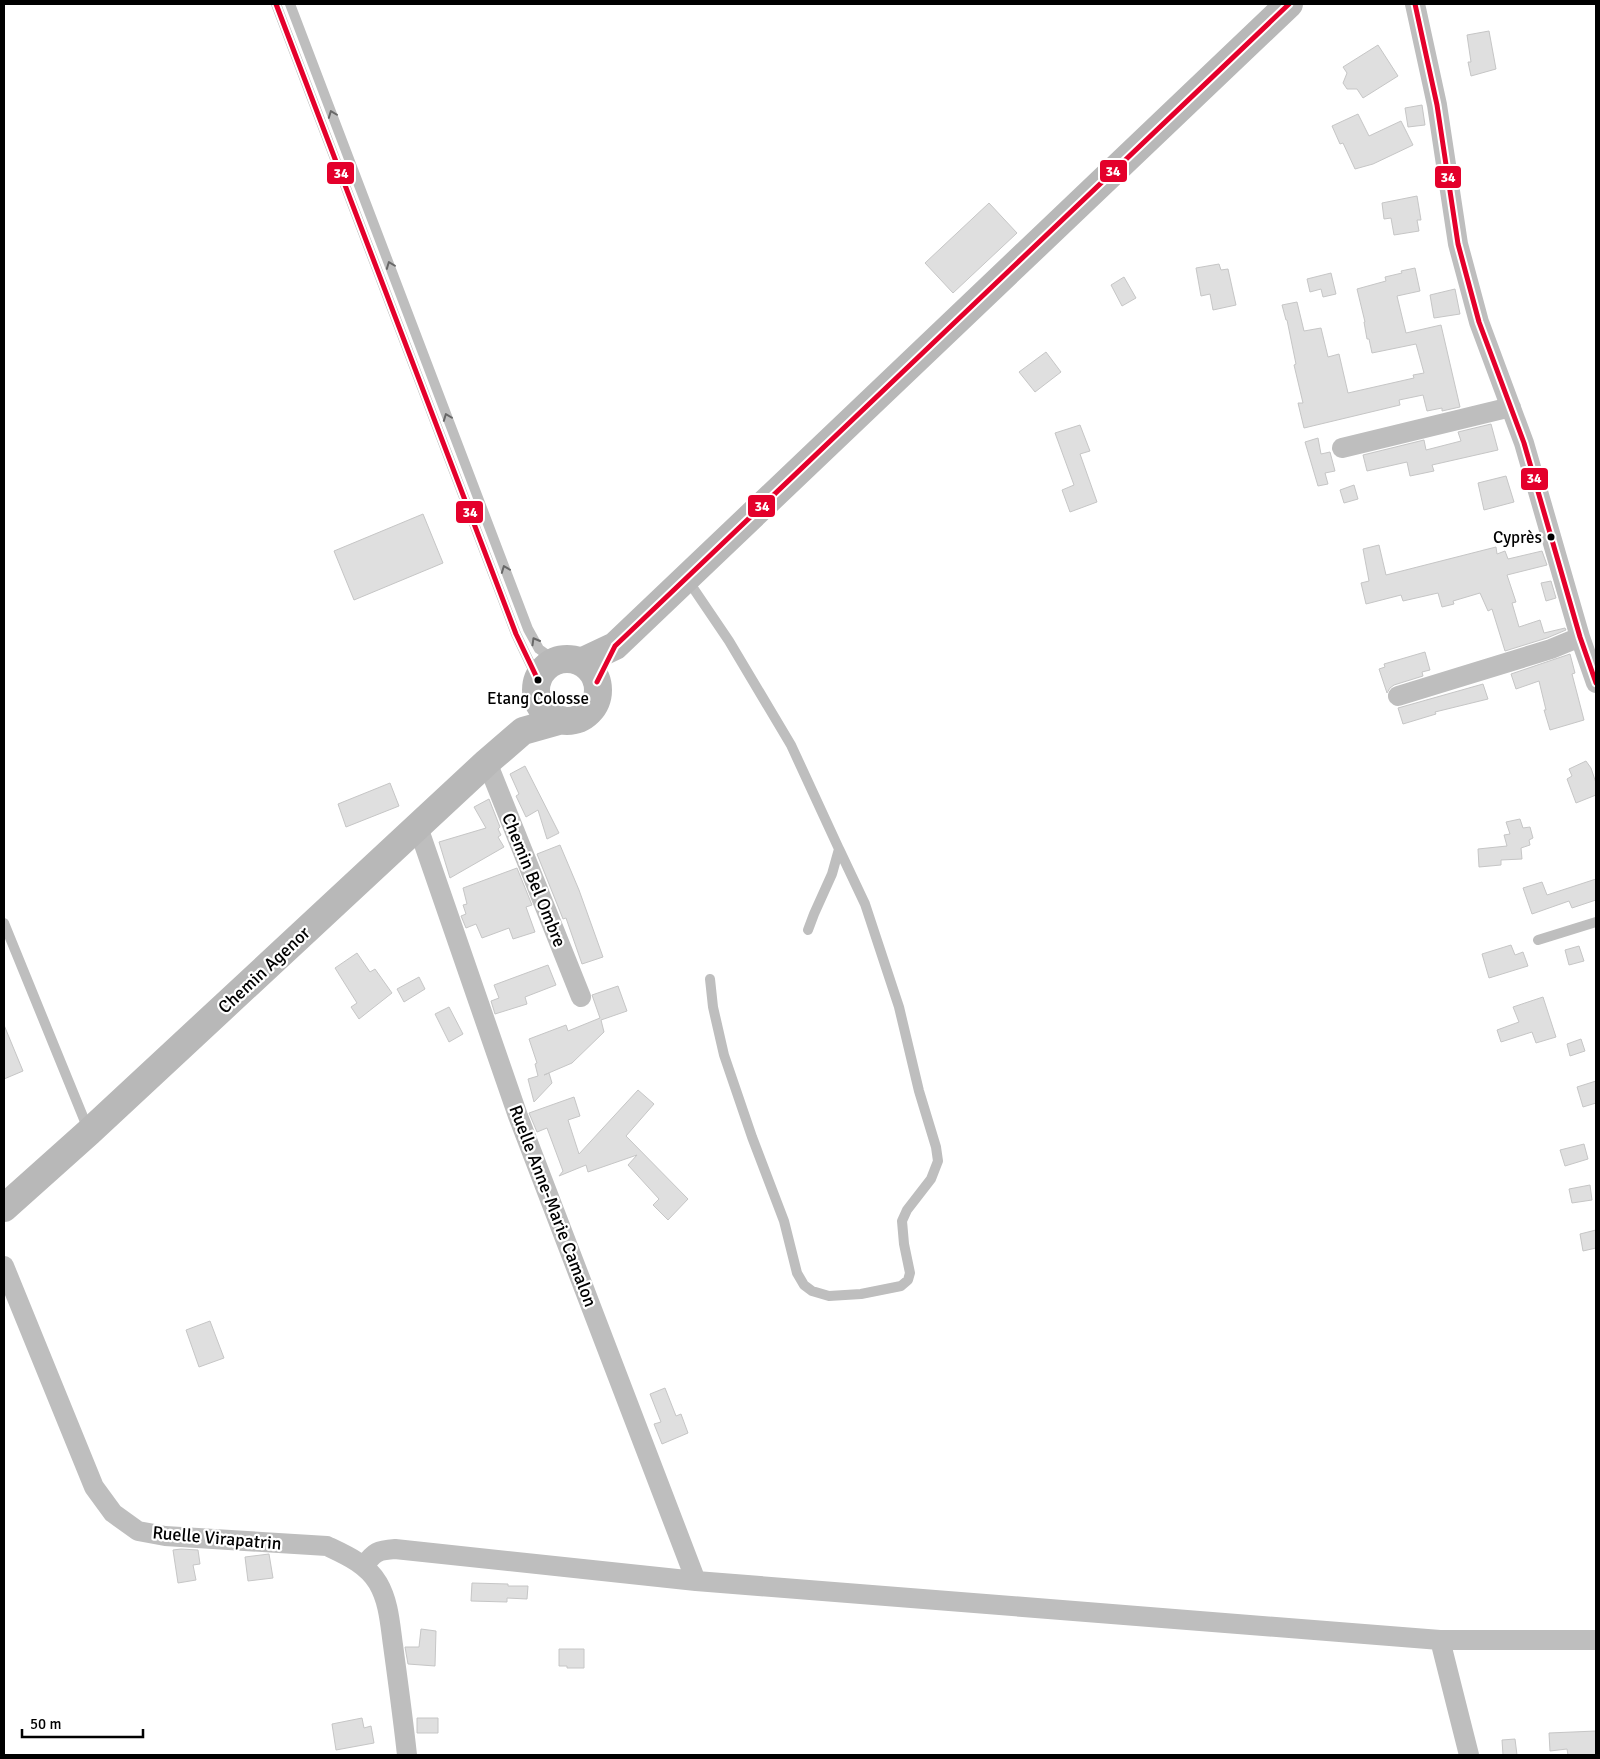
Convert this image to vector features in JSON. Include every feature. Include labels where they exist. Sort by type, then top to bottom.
[{"type":"main road","name":"Chemin Agenor","points":[[4,1208],[89,1132],[487,762],[523,731],[562,677],[615,646],[1290,4]]},
{"type":"main road","name":"Chemin Agenor","points":[[523,731],[562,720],[580,718],[593,707],[598,691],[562,677]]},
{"type":"main road","points":[[562,677],[541,706],[554,718],[562,720]]},
{"type":"street","points":[[1415,4],[1436,106],[1458,244],[1479,322],[1524,443],[1580,637],[1596,683]]},
{"type":"street","points":[[1342,448],[1511,407]]},
{"type":"street","points":[[1398,696],[1550,649],[1580,637]]},
{"type":"street","name":"Chemin Bel Ombre","points":[[487,762],[581,997]]},
{"type":"street","name":"Ruelle Anne-Marie Camalon","points":[[418,827],[518,1116],[696,1581]]},
{"type":"street","name":"Ruelle Virapatrin","points":[[4,1266],[94,1487],[112,1513],[138,1531],[165,1536],[327,1546],[364,1566],[378,1582],[386,1600],[407,1755]]},
{"type":"street","points":[[364,1566],[372,1555],[381,1550],[395,1549],[696,1581],[1440,1640],[1596,1640]]},
{"type":"street","points":[[1440,1640],[1469,1755]]},
{"type":"lane","points":[[276,4],[516,634],[562,677]]},
{"type":"lane","points":[[290,4],[528,629],[539,648],[562,677]]},
{"type":"lane","points":[[686,578],[729,641],[791,745],[868,913],[899,1007],[919,1091],[936,1147],[938,1162],[931,1179],[907,1210],[902,1221],[904,1244],[910,1273],[908,1280],[901,1286],[861,1294],[829,1296],[812,1291],[804,1285],[797,1272],[784,1221],[752,1137],[724,1055],[712,1007],[710,979]]},
{"type":"lane","points":[[808,930],[832,874],[839,849]]},
{"type":"lane","points":[[1538,940],[1596,922]]},
{"type":"lane","points":[[4,923],[89,1132]]},
{"type":"building","points":[[1489,31],[1496,69],[1471,76],[1468,62],[1471,62],[1467,35]]},
{"type":"building","points":[[1378,45],[1398,76],[1363,98],[1357,89],[1347,89],[1343,83],[1347,73],[1343,67]]},
{"type":"building","points":[[1422,105],[1425,125],[1408,127],[1405,108]]},
{"type":"building","points":[[1358,114],[1369,136],[1401,121],[1413,145],[1373,164],[1355,169],[1343,143],[1340,144],[1332,126]]},
{"type":"building","points":[[1417,196],[1421,220],[1417,220],[1419,231],[1394,235],[1391,218],[1384,219],[1382,203]]},
{"type":"building","points":[[989,203],[1017,233],[953,293],[925,263]]},
{"type":"building","points":[[1219,264],[1221,270],[1228,269],[1236,305],[1213,310],[1210,294],[1201,296],[1196,268]]},
{"type":"building","points":[[1415,268],[1420,291],[1397,296],[1406,333],[1441,325],[1460,407],[1442,411],[1442,408],[1427,411],[1423,395],[1399,400],[1400,405],[1304,428],[1298,403],[1303,403],[1294,365],[1296,364],[1287,320],[1282,305],[1297,302],[1304,331],[1321,328],[1328,357],[1339,354],[1348,393],[1414,378],[1413,375],[1424,373],[1416,344],[1372,353],[1369,339],[1367,339],[1357,289],[1386,281],[1385,277]]},
{"type":"building","points":[[1331,273],[1336,294],[1323,297],[1321,289],[1310,292],[1307,279]]},
{"type":"building","points":[[1124,277],[1136,298],[1122,306],[1111,285]]},
{"type":"building","points":[[1455,289],[1460,314],[1434,318],[1430,295]]},
{"type":"building","points":[[1046,352],[1061,372],[1035,392],[1019,372]]},
{"type":"building","points":[[1491,424],[1498,450],[1432,465],[1434,471],[1410,476],[1407,462],[1367,471],[1363,455],[1424,440],[1426,450],[1461,441],[1458,432]]},
{"type":"building","points":[[1080,425],[1090,451],[1080,454],[1097,502],[1070,512],[1062,490],[1074,485],[1055,433]]},
{"type":"building","points":[[1318,438],[1321,454],[1330,452],[1335,471],[1325,473],[1328,484],[1318,486],[1305,442]]},
{"type":"building","points":[[1506,476],[1514,502],[1484,510],[1478,483]]},
{"type":"building","points":[[1354,485],[1358,499],[1344,503],[1340,490]]},
{"type":"building","points":[[423,514],[443,563],[354,600],[334,551]]},
{"type":"building","points":[[1379,545],[1386,575],[1496,547],[1497,554],[1505,551],[1508,559],[1542,551],[1547,565],[1507,575],[1516,602],[1512,603],[1519,627],[1540,620],[1544,633],[1565,628],[1566,630],[1505,651],[1492,609],[1488,611],[1480,593],[1453,601],[1454,604],[1442,607],[1438,593],[1403,601],[1401,595],[1366,604],[1361,583],[1369,581],[1363,549]]},
{"type":"building","points":[[1551,581],[1556,598],[1546,601],[1541,583]]},
{"type":"building","points":[[1425,652],[1430,670],[1422,672],[1423,676],[1394,685],[1387,693],[1379,669],[1385,667],[1384,664]]},
{"type":"building","points":[[1570,654],[1575,673],[1572,674],[1584,720],[1550,730],[1539,681],[1516,689],[1511,674]]},
{"type":"building","points":[[1483,684],[1488,699],[1435,712],[1436,714],[1403,724],[1398,708]]},
{"type":"building","points":[[1586,761],[1591,768],[1596,783],[1596,795],[1576,803],[1567,779],[1572,776],[1569,769]]},
{"type":"building","points":[[525,766],[559,833],[547,839],[538,810],[526,817],[516,796],[519,794],[510,774]]},
{"type":"building","points":[[390,783],[399,806],[346,827],[338,804]]},
{"type":"building","points":[[489,799],[500,827],[498,829],[501,835],[498,837],[504,847],[450,878],[439,842],[486,828],[474,807]]},
{"type":"building","points":[[1520,819],[1523,828],[1530,827],[1533,838],[1529,840],[1530,845],[1521,848],[1522,859],[1501,860],[1501,865],[1479,867],[1478,849],[1507,846],[1504,835],[1510,834],[1506,822]]},
{"type":"building","points":[[560,845],[579,890],[603,957],[582,964],[566,918],[563,919],[537,854]]},
{"type":"building","points":[[517,868],[532,905],[526,907],[535,932],[513,939],[509,928],[482,938],[476,924],[466,928],[461,916],[466,914],[463,905],[467,904],[463,888]]},
{"type":"building","points":[[1596,879],[1596,900],[1572,908],[1569,901],[1532,914],[1523,888],[1542,882],[1547,895]]},
{"type":"building","points":[[1511,945],[1515,955],[1523,952],[1528,966],[1489,978],[1482,954]]},
{"type":"building","points":[[1579,946],[1584,961],[1569,965],[1565,950]]},
{"type":"building","points":[[357,953],[370,972],[375,969],[392,993],[359,1019],[351,1007],[357,1003],[335,968]]},
{"type":"building","points":[[548,965],[556,985],[525,997],[527,1004],[495,1014],[491,1001],[499,998],[494,985]]},
{"type":"building","points":[[419,977],[425,989],[404,1002],[397,989]]},
{"type":"building","points":[[618,986],[627,1011],[601,1020],[604,1032],[572,1063],[544,1075],[549,1073],[552,1083],[534,1102],[528,1079],[538,1076],[535,1064],[537,1063],[529,1039],[566,1025],[568,1031],[600,1018],[592,995]]},
{"type":"building","points":[[1543,997],[1556,1037],[1536,1043],[1532,1032],[1501,1042],[1497,1030],[1519,1022],[1513,1007]]},
{"type":"building","points":[[449,1007],[463,1034],[449,1042],[435,1014]]},
{"type":"building","points":[[4,1025],[23,1071],[4,1079]]},
{"type":"building","points":[[1581,1039],[1585,1051],[1570,1056],[1567,1044]]},
{"type":"building","points":[[1596,1081],[1596,1103],[1583,1107],[1577,1087]]},
{"type":"building","points":[[638,1090],[654,1104],[626,1136],[688,1199],[668,1220],[653,1205],[659,1199],[628,1165],[637,1155],[588,1172],[586,1165],[559,1176],[563,1171],[547,1128],[537,1132],[529,1113],[574,1097],[580,1116],[568,1120],[579,1154]]},
{"type":"building","points":[[1584,1144],[1588,1159],[1565,1166],[1560,1150]]},
{"type":"building","points":[[1590,1185],[1592,1200],[1572,1203],[1569,1189]]},
{"type":"building","points":[[1596,1230],[1596,1248],[1583,1251],[1580,1234]]},
{"type":"building","points":[[210,1321],[224,1358],[199,1367],[186,1330]]},
{"type":"building","points":[[665,1388],[676,1416],[681,1414],[688,1433],[662,1444],[654,1424],[661,1422],[650,1394]]},
{"type":"building","points":[[173,1550],[198,1550],[200,1564],[193,1565],[196,1580],[178,1583]]},
{"type":"building","points":[[269,1554],[273,1578],[248,1581],[245,1557]]},
{"type":"building","points":[[472,1583],[528,1586],[527,1599],[507,1598],[507,1602],[471,1601]]},
{"type":"building","points":[[421,1629],[436,1631],[435,1666],[408,1664],[405,1647],[419,1647]]},
{"type":"building","points":[[559,1649],[584,1649],[584,1668],[559,1666]]},
{"type":"building","points":[[362,1718],[364,1728],[371,1726],[374,1743],[336,1750],[332,1724]]},
{"type":"building","points":[[417,1718],[438,1718],[438,1733],[417,1733]]},
{"type":"building","points":[[1596,1731],[1596,1755],[1568,1755],[1567,1749],[1550,1751],[1549,1733]]},
{"type":"building","points":[[1515,1739],[1517,1755],[1503,1755],[1502,1740]]},
{"type":"transit line","name":"34","points":[[276,4],[516,634],[538,680]]},
{"type":"transit line","name":"34","points":[[597,682],[615,646],[1289,4]]},
{"type":"transit line","name":"34","points":[[1415,4],[1437,105],[1458,244],[1479,322],[1524,443],[1580,637],[1596,683]]},
{"type":"place","name":"Cyprès","points":[[1551,537]]},
{"type":"place","name":"Etang Colosse","points":[[538,680]]}]
